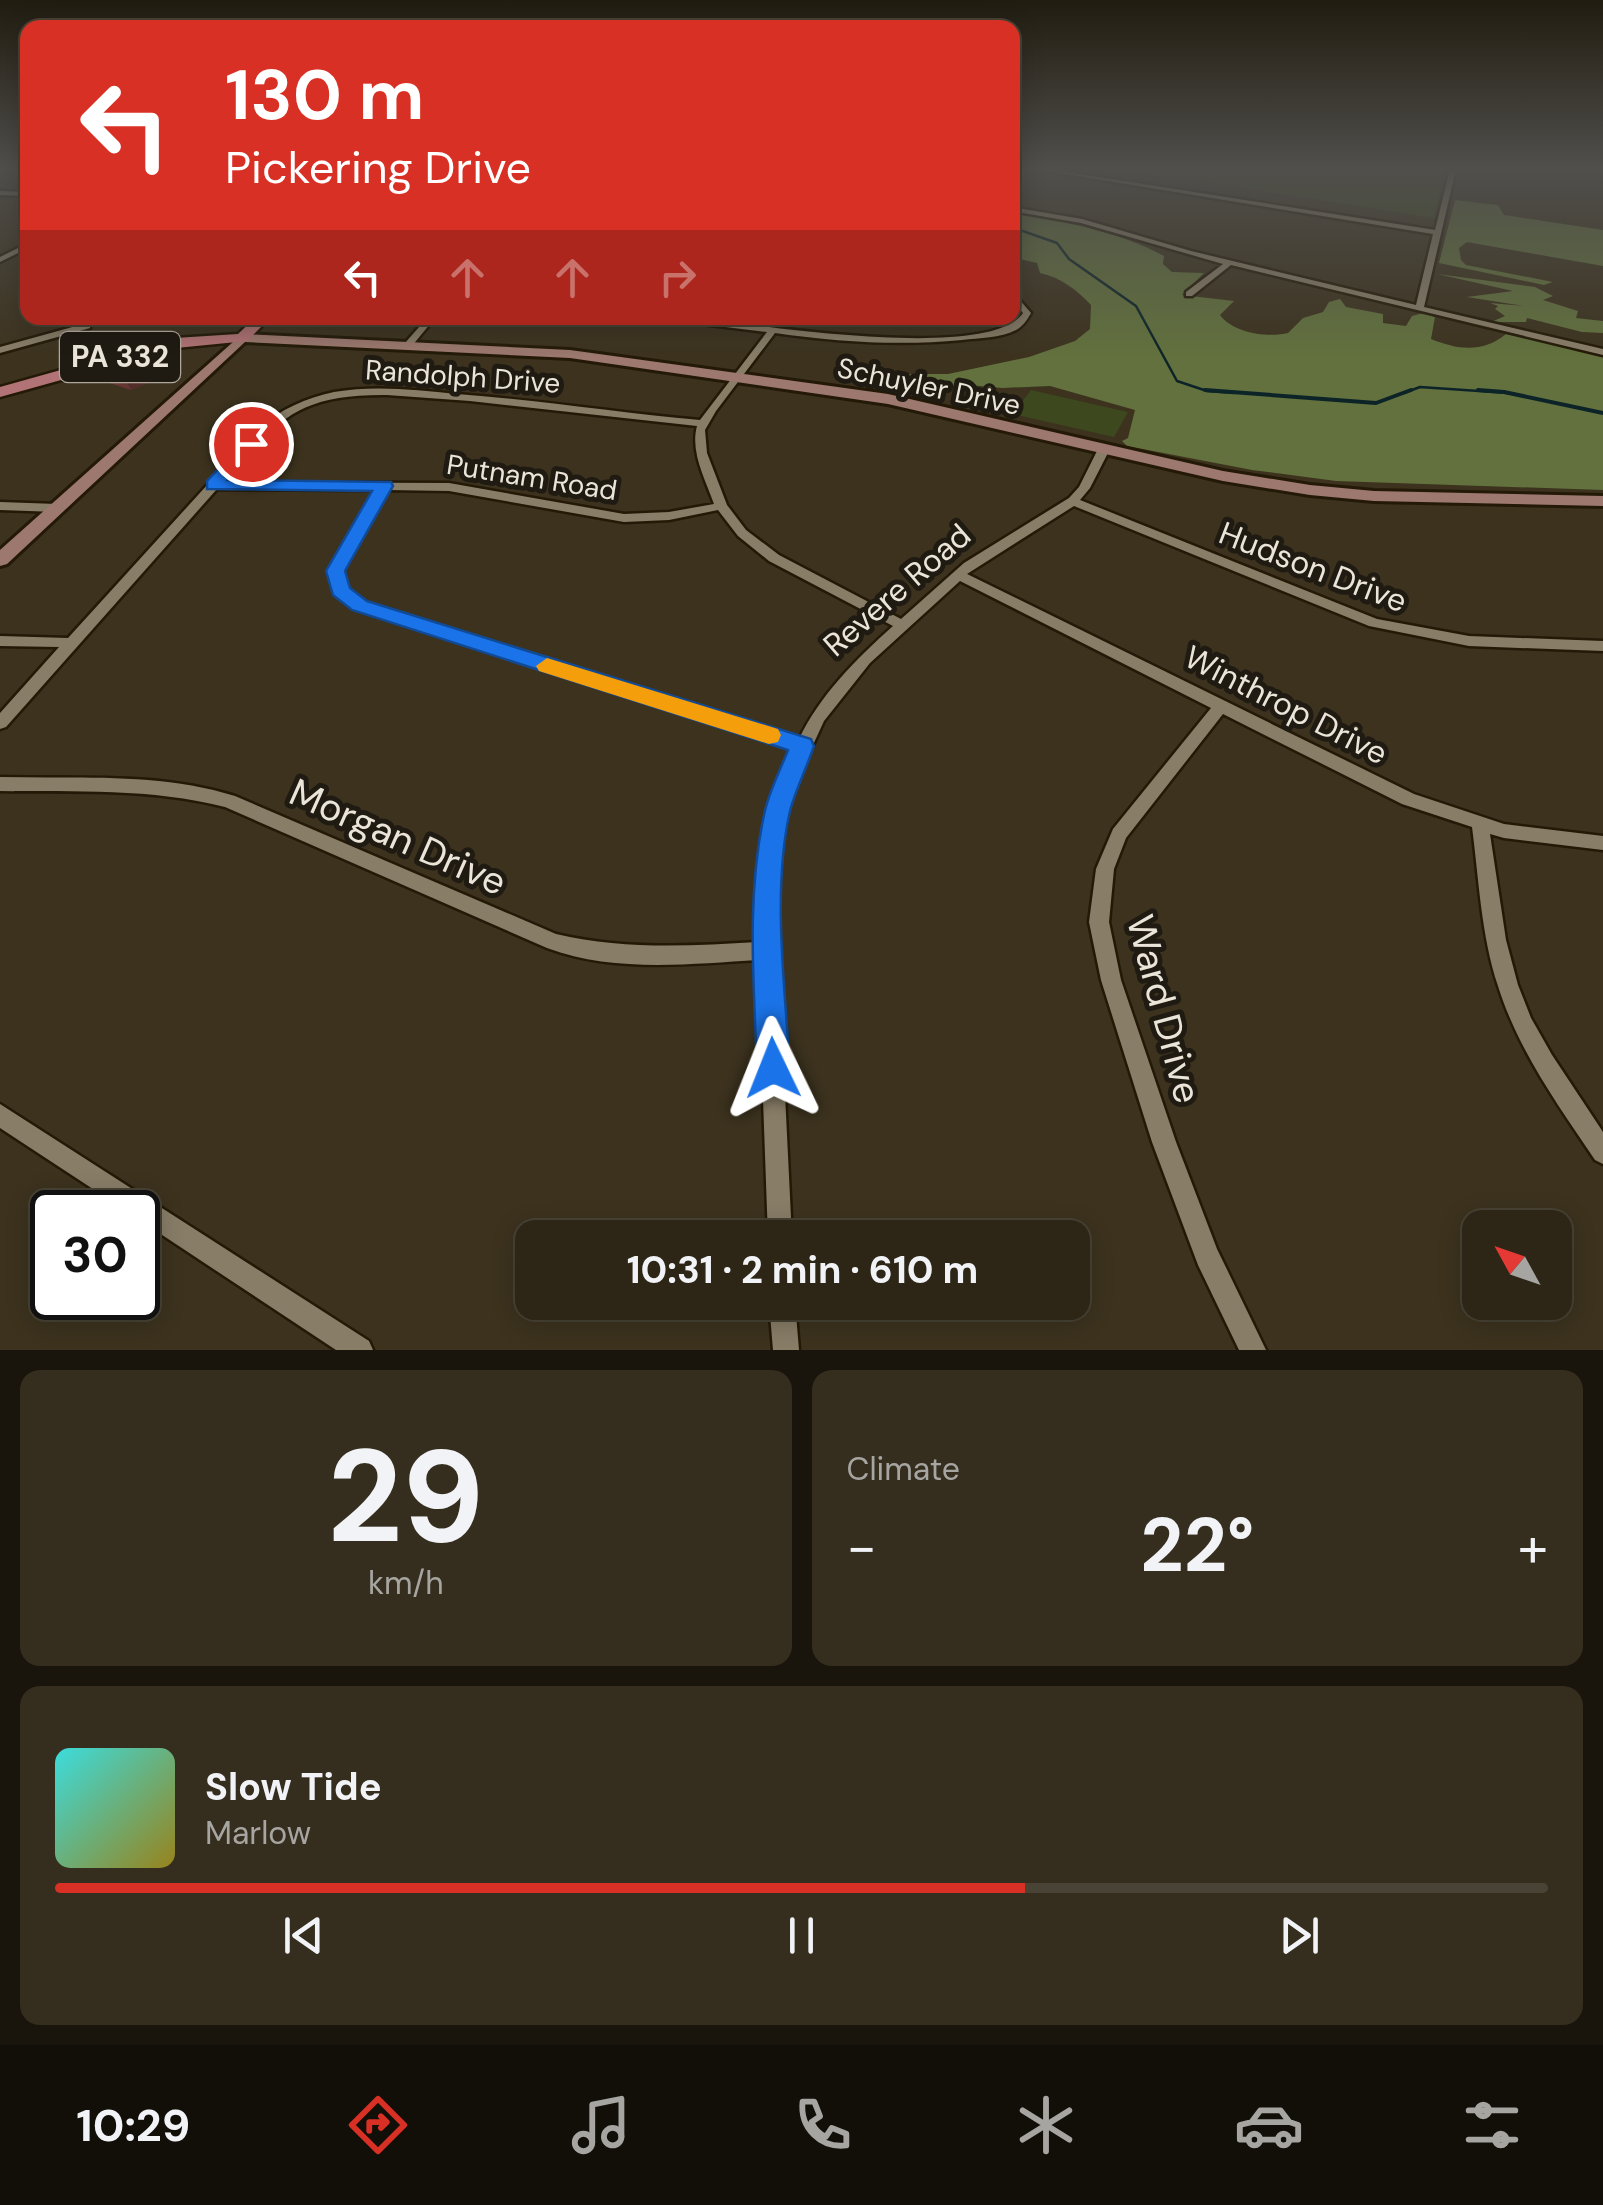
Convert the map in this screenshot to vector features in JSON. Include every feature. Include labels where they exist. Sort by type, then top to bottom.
[{"type":"main road","points":[[242,338],[256,325]]},
{"type":"main road","name":"PA 332","points":[[0,392],[175,342],[242,338]]},
{"type":"street","points":[[1120,232],[1229,263],[1603,352]]},
{"type":"street","points":[[1419,309],[1439,233],[1433,232]]},
{"type":"street","points":[[1189,294],[1229,263]]},
{"type":"street","points":[[1020,303],[1026,309],[1026,319],[1020,323]]},
{"type":"street","points":[[408,345],[425,325]]},
{"type":"street","points":[[743,325],[898,344],[991,334],[1017,325]]},
{"type":"street","points":[[2,347],[87,326]]},
{"type":"street","points":[[773,330],[703,423],[700,453],[721,506],[742,533],[774,558],[901,625]]},
{"type":"street","points":[[0,560],[242,338]]},
{"type":"street","name":"Schuyler Drive","points":[[242,338],[570,354],[888,400],[1224,476],[1310,490],[1603,502]]},
{"type":"street","name":"Randolph Drive","points":[[0,723],[276,418],[309,402],[350,393],[493,399],[703,423]]},
{"type":"street","name":"Revere Road","points":[[779,1220],[768,950],[770,865],[777,812],[802,746],[844,681],[958,575],[1073,500],[1104,449]]},
{"type":"street","name":"Putnam Road","points":[[213,485],[475,490],[624,518],[668,516],[721,506]]},
{"type":"street","points":[[384,486],[336,571],[340,590],[360,606],[802,746]]},
{"type":"street","name":"Hudson Drive","points":[[1073,500],[1374,623],[1470,642],[1603,646]]},
{"type":"street","points":[[0,506],[57,508]]},
{"type":"street","name":"Winthrop Drive","points":[[958,575],[1378,785],[1480,825],[1603,843]]},
{"type":"street","points":[[0,641],[71,642]]},
{"type":"street","name":"Ward Drive","points":[[1222,706],[1119,834],[1105,869],[1100,922],[1112,980],[1164,1142],[1207,1256],[1252,1350]]},
{"type":"street","name":"Morgan Drive","points":[[0,784],[116,784],[198,792],[230,802],[541,937],[586,952],[644,956],[768,950]]},
{"type":"street","points":[[1480,825],[1496,932],[1515,1006],[1542,1062],[1603,1152]]},
{"type":"street","points":[[0,1116],[360,1350]]},
{"type":"street","points":[[784,1320],[786,1350]]},
{"type":"green space","points":[[1020,232],[1103,232],[1128,240],[1164,256],[1163,264],[1172,272],[1204,273],[1182,295],[1234,301],[1220,315],[1251,333],[1288,333],[1303,318],[1323,312],[1329,302],[1340,299],[1346,307],[1383,314],[1383,323],[1406,326],[1412,316],[1423,313],[1435,317],[1431,339],[1451,346],[1479,347],[1506,334],[1603,355],[1603,490],[1336,481],[1252,470],[1127,446],[1122,441],[1128,438],[1135,410],[1050,386],[1002,388],[958,384],[928,395],[903,382],[910,374],[948,374],[1029,357],[1075,341],[1090,329],[1091,305],[1086,299],[1061,281],[1040,273],[1037,263],[1020,259]]},
{"type":"green space","points":[[1447,232],[1603,232],[1603,266],[1467,242],[1459,248],[1466,265],[1553,282],[1544,285],[1439,263]]},
{"type":"green space","points":[[1437,274],[1535,287],[1553,296],[1543,300],[1578,311],[1576,318],[1603,321],[1603,333],[1582,332],[1527,318],[1526,322],[1491,322],[1505,316],[1490,303],[1524,306],[1467,297],[1513,291]]},
{"type":"green space","points":[[1031,390],[1128,412],[1114,437],[1013,414]]},
{"type":"building","points":[[147,343],[167,348],[133,363],[141,365],[122,373],[90,363]]},
{"type":"waterway","points":[[1025,232],[1057,243],[1069,259],[1136,306],[1177,381],[1207,391],[1234,393]]},
{"type":"waterway","points":[[1404,393],[1420,387],[1508,393]]},
{"type":"waterway","points":[[1205,390],[1376,403],[1411,390]]},
{"type":"waterway","points":[[1478,390],[1603,413]]},
{"type":"slow traffic","points":[[547,666],[769,735]]},
{"type":"route","points":[[251,444],[213,485],[384,486],[336,571],[340,590],[360,606],[802,746],[782,793],[770,865],[768,950],[773,1068]]}]
